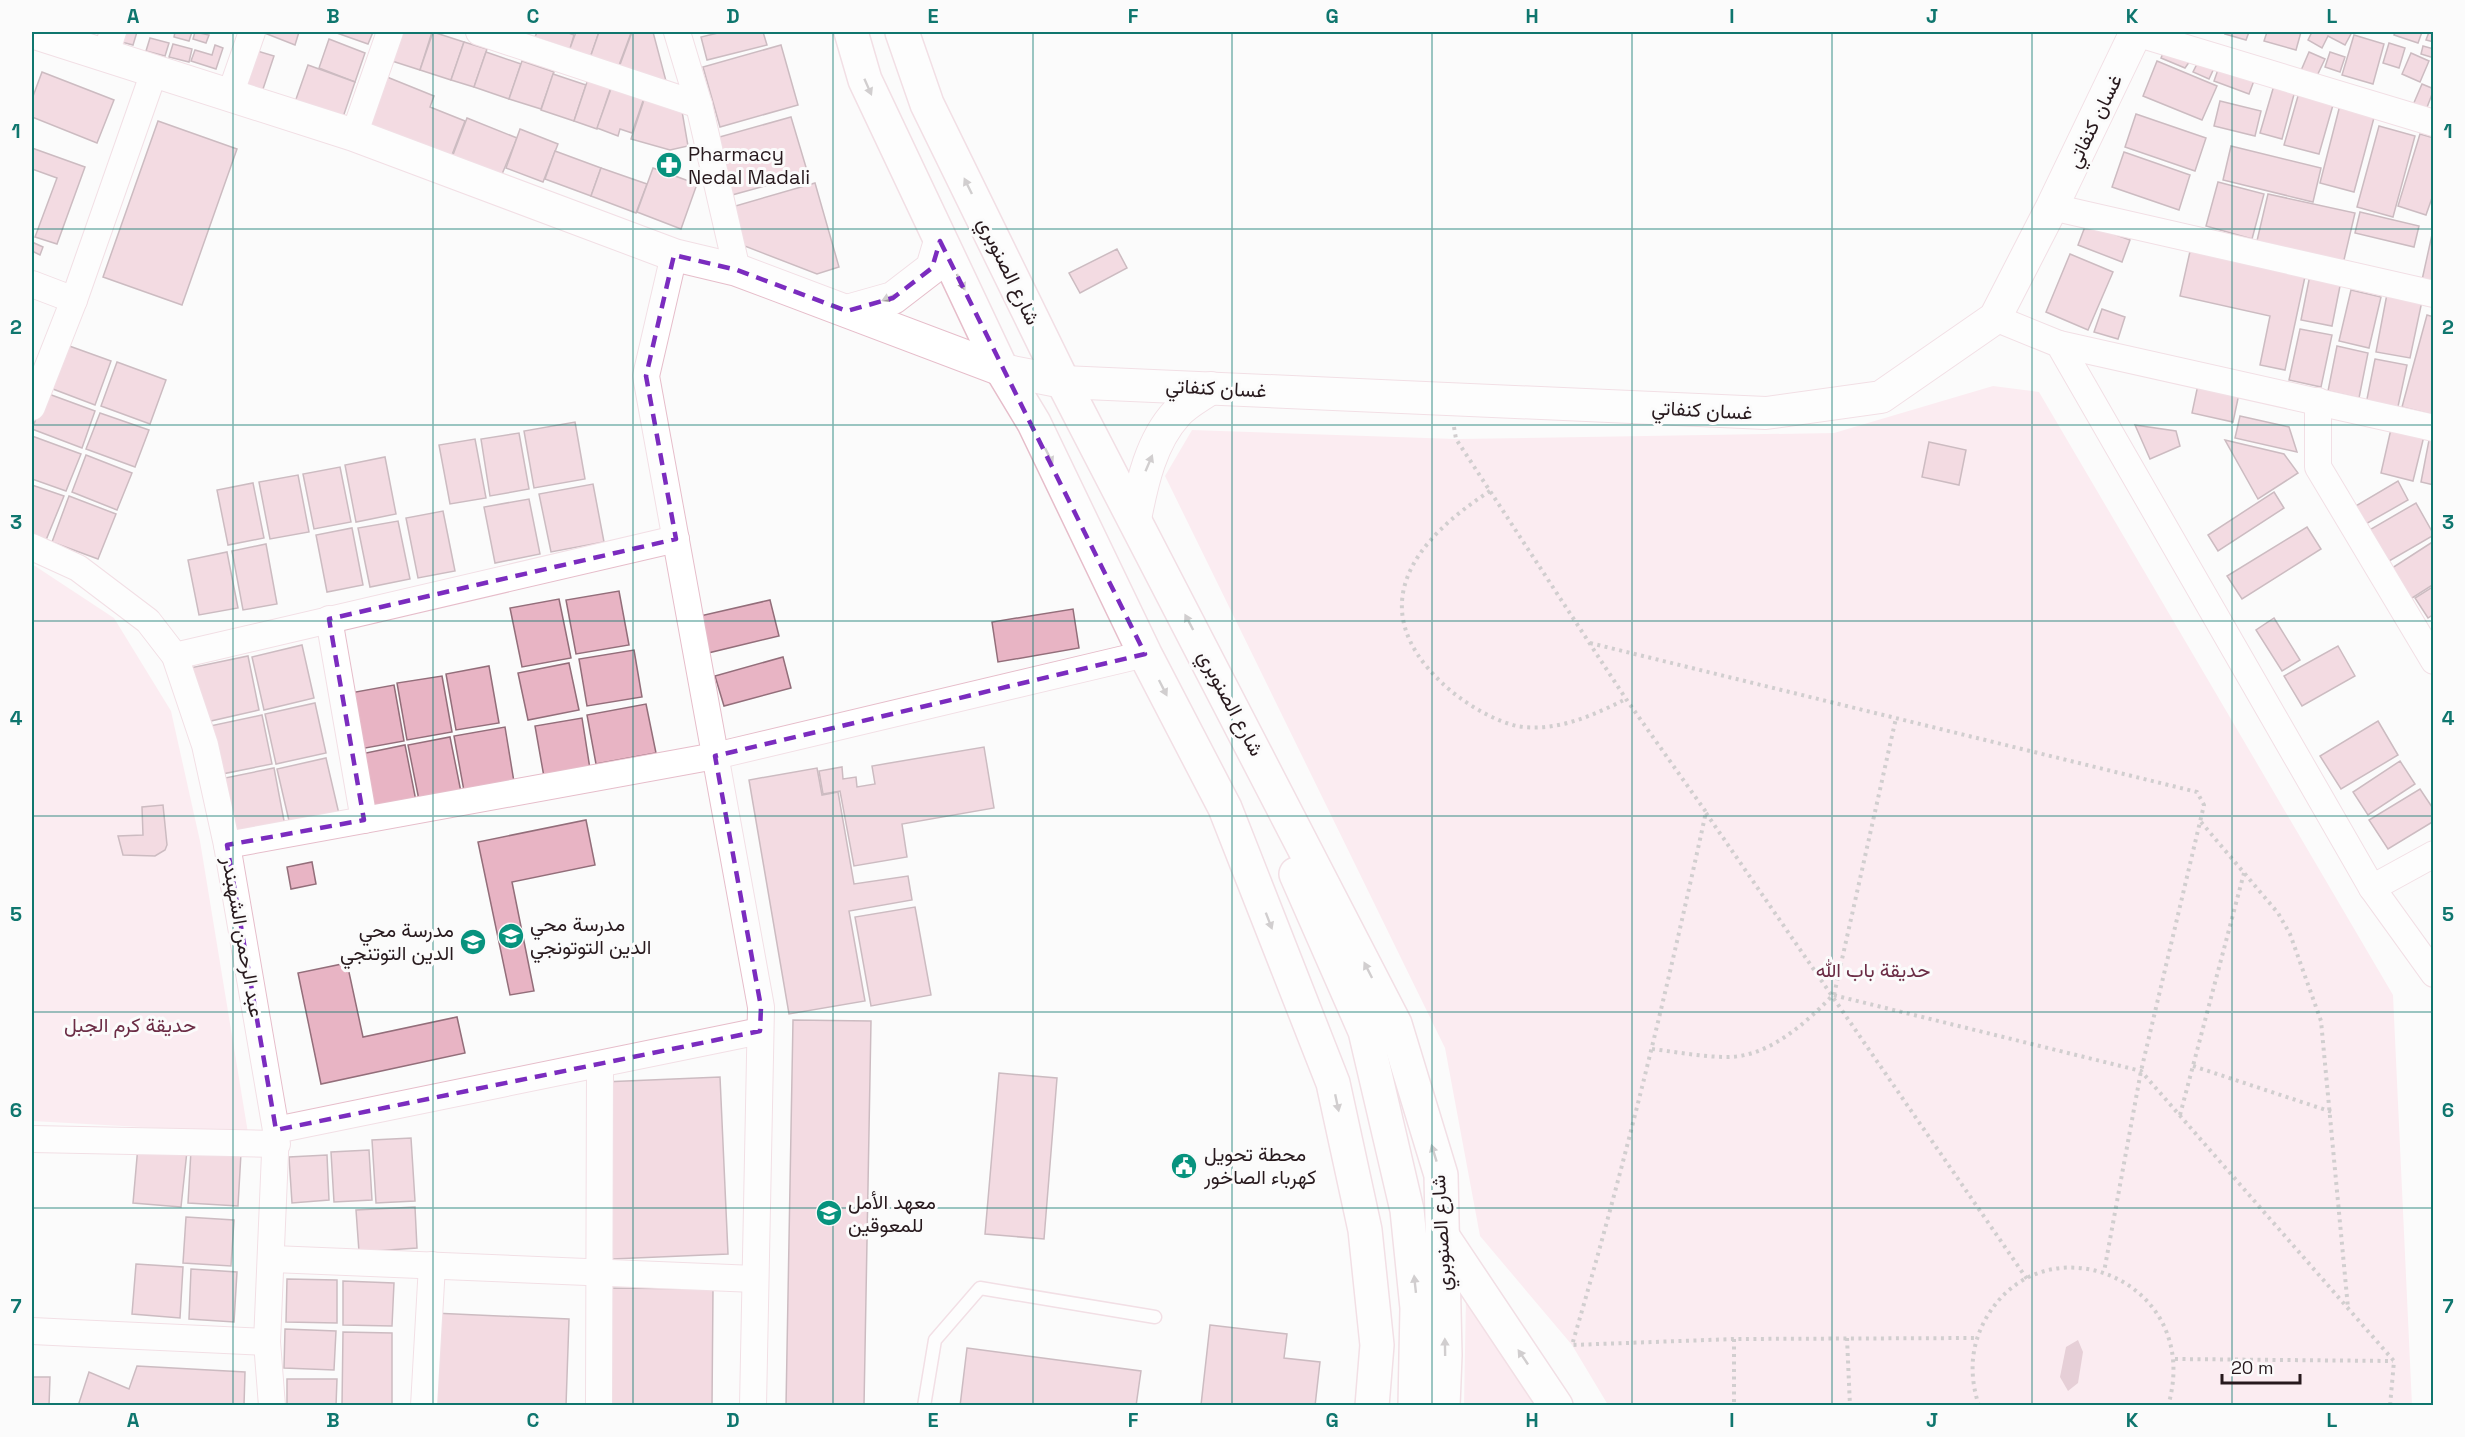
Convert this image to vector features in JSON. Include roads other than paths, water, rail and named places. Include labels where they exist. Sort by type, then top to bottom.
[{"type":"main road","points":[[850,32],[865,80],[1002,370],[1034,423],[1145,654],[1225,808],[1333,1083],[1365,1230],[1377,1345],[1372,1406]]},
{"type":"main road","name":"شارع الصنوبري","points":[[902,32],[927,104],[1064,382],[1395,1024],[1441,1175],[1443,1406]]},
{"type":"main road","points":[[1274,786],[1279,835],[1365,1031],[1407,1209],[1417,1308],[1415,1406]]},
{"type":"main road","points":[[1225,808],[1291,907],[1369,1106],[1388,1213],[1394,1313],[1392,1406]]},
{"type":"main road","points":[[1443,1237],[1556,1406]]},
{"type":"street","name":"غسان كنفاتي","points":[[32,32],[109,44],[154,72],[354,135],[674,255],[737,270],[1002,370],[1064,382],[1766,413],[1881,397],[1995,318],[2052,207],[2136,32]]},
{"type":"street","points":[[231,95],[252,32]]},
{"type":"street","points":[[354,135],[390,32]]},
{"type":"street","points":[[479,32],[699,105]]},
{"type":"street","points":[[677,32],[699,105],[737,270]]},
{"type":"street","points":[[2136,32],[2433,123]]},
{"type":"street","points":[[32,408],[74,300],[154,72]]},
{"type":"street","points":[[2052,207],[2433,294]]},
{"type":"street","points":[[847,311],[893,298],[932,268],[940,241]]},
{"type":"street","points":[[674,255],[646,376],[761,1007],[753,1406]]},
{"type":"street","points":[[32,284],[74,300]]},
{"type":"street","points":[[1995,318],[2059,344],[2433,428]]},
{"type":"street","points":[[2059,344],[2372,888],[2433,974]]},
{"type":"street","points":[[1135,519],[1144,476],[1160,439],[1177,412],[1211,388]]},
{"type":"street","points":[[2318,401],[2318,467],[2433,661]]},
{"type":"street","points":[[175,656],[676,539]]},
{"type":"street","name":"عبد الرحمن الشهبندر","points":[[32,547],[87,574],[148,621],[175,656],[205,745],[227,845],[277,1137],[273,1260],[267,1342],[272,1406]]},
{"type":"street","points":[[329,619],[364,820]]},
{"type":"street","points":[[227,845],[715,756],[1145,654]]},
{"type":"street","points":[[2372,888],[2433,854]]},
{"type":"street","points":[[32,1139],[277,1137],[760,1031]]},
{"type":"street","points":[[599,1406],[600,1066]]},
{"type":"street","points":[[273,1260],[755,1279]]},
{"type":"street","points":[[424,1406],[432,1265]]},
{"type":"street","points":[[32,1331],[267,1342]]},
{"type":"lane","points":[[924,1406],[935,1340],[980,1288],[1155,1317]]},
{"type":"place","name":"Pharmacy Nedal Madali","points":[[669,165]]},
{"type":"place","name":"مدرسة محي الدين التوتونجي","points":[[511,936]]},
{"type":"place","name":"مدرسة محي الدين التوتنجي","points":[[473,942]]},
{"type":"place","name":"محطة تحويل كهرباء الصاخور","points":[[1184,1166]]},
{"type":"place","name":"معهد الأمل للمعوقين","points":[[829,1213]]},
{"type":"park label","name":"حديقة باب الله","points":[[1873,970]]},
{"type":"park label","name":"حديقة كرم الجبل","points":[[130,1025]]}]
